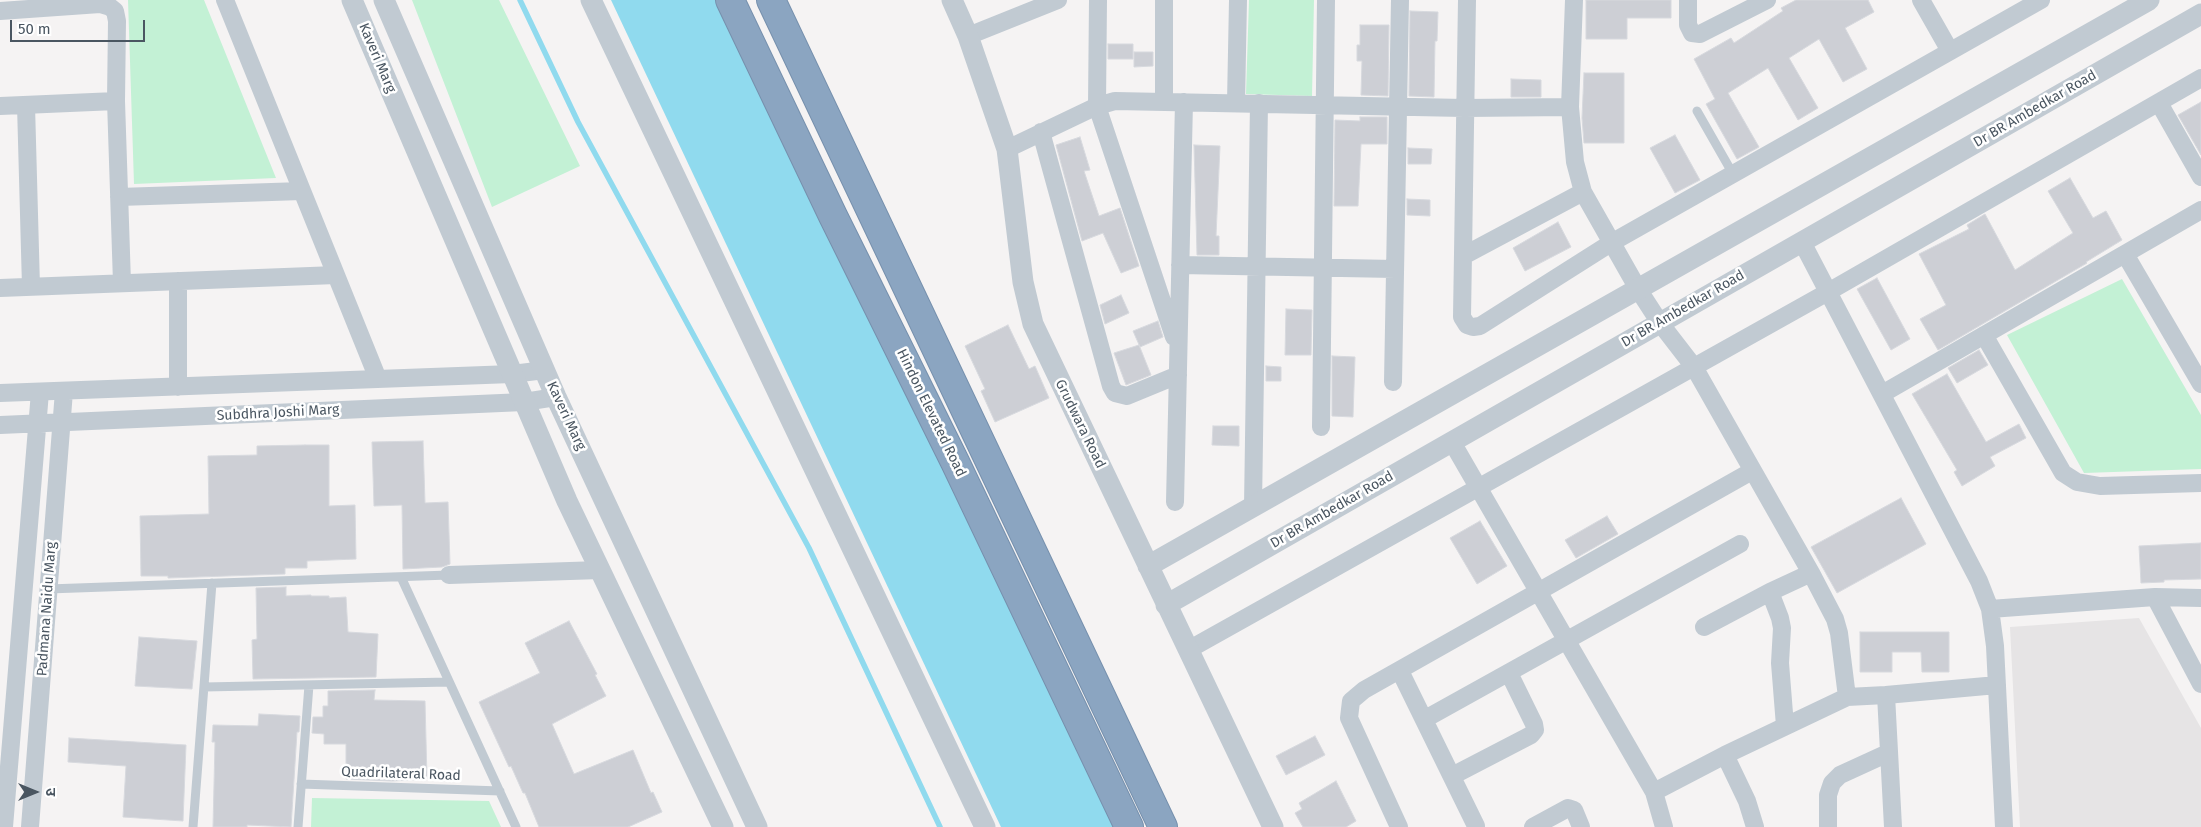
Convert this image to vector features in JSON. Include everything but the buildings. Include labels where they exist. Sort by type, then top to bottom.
[{"type":"highway","name":"Hindon Elevated Road","points":[[730,0],[833,216],[955,462],[1129,827]]},
{"type":"highway","points":[[771,0],[1163,827]]},
{"type":"street","points":[[225,0],[378,379]]},
{"type":"street","name":"Kaveri Marg","points":[[352,0],[567,500],[723,827]]},
{"type":"street","name":"Kaveri Marg","points":[[384,0],[556,397],[757,827]]},
{"type":"street","points":[[591,0],[985,827]]},
{"type":"street","name":"Grudwara Road","points":[[952,0],[968,36],[1007,149],[1023,282],[1032,324],[1273,827]]},
{"type":"street","points":[[968,36],[1058,0]]},
{"type":"street","points":[[1098,0],[1097,106],[1178,350]]},
{"type":"street","points":[[1164,0],[1164,101]]},
{"type":"street","points":[[1236,103],[1238,0]]},
{"type":"street","points":[[1322,427],[1326,0]]},
{"type":"street","points":[[1393,382],[1400,0]]},
{"type":"street","points":[[1467,0],[1462,317],[1467,325],[1473,328],[1480,326],[1611,243],[2040,0]]},
{"type":"street","points":[[1574,0],[1570,107],[1575,162],[1583,192],[1611,243],[1660,323],[1694,367],[1811,573],[1835,619],[1839,633],[1847,697]]},
{"type":"street","points":[[1688,0],[1688,25],[1692,33],[1700,34],[1767,0]]},
{"type":"street","points":[[1921,0],[1950,51]]},
{"type":"street","points":[[1148,566],[2149,0]]},
{"type":"street","points":[[0,11],[100,4],[110,7],[115,11],[117,21],[116,101],[122,283]]},
{"type":"street","name":"Dr BR Ambedkar Road","points":[[1166,605],[2201,14]]},
{"type":"street","points":[[1188,650],[1828,292],[2201,78]]},
{"type":"street","points":[[0,106],[116,101]]},
{"type":"street","points":[[1007,149],[1097,106],[1115,101],[1464,108],[1570,107]]},
{"type":"street","points":[[1175,502],[1184,102]]},
{"type":"street","points":[[2159,102],[2201,177]]},
{"type":"street","points":[[1253,507],[1259,103]]},
{"type":"street","points":[[26,105],[31,287]]},
{"type":"street","points":[[1041,132],[1111,386],[1116,393],[1127,396],[1178,375]]},
{"type":"street","points":[[120,197],[302,191]]},
{"type":"street","points":[[1463,256],[1583,192]]},
{"type":"street","points":[[1882,394],[2201,210]]},
{"type":"street","points":[[1802,242],[1979,580],[1990,609],[1997,685],[2004,827]]},
{"type":"street","points":[[2125,254],[2201,384]]},
{"type":"street","points":[[1180,265],[1395,269]]},
{"type":"street","points":[[0,288],[336,275]]},
{"type":"street","points":[[178,281],[178,387]]},
{"type":"street","points":[[1984,335],[2063,474],[2078,482],[2100,486],[2201,483]]},
{"type":"street","name":"Subdhra Joshi Marg","points":[[0,393],[512,374],[545,370]]},
{"type":"street","name":"Padmana Naidu Marg","points":[[30,827],[64,391]]},
{"type":"street","name":"Padmana Naidu Marg","points":[[4,827],[40,392]]},
{"type":"street","name":"Subdhra Joshi Marg","points":[[0,425],[524,402],[556,397]]},
{"type":"street","points":[[1452,442],[1654,792],[1664,827]]},
{"type":"street","points":[[1400,827],[1348,718],[1351,701],[1364,690],[1752,471]]},
{"type":"street","points":[[1425,719],[1740,544]]},
{"type":"street","points":[[449,575],[600,570]]},
{"type":"street","points":[[1704,627],[1770,592],[1811,573]]},
{"type":"street","points":[[1770,592],[1782,628],[1780,664],[1785,726]]},
{"type":"street","points":[[1990,609],[2155,597],[2201,598]]},
{"type":"street","points":[[2155,597],[2201,684]]},
{"type":"street","points":[[1400,671],[1476,826]]},
{"type":"street","points":[[1452,776],[1531,735],[1535,730],[1534,724],[1509,673]]},
{"type":"street","points":[[1654,792],[1847,697],[1997,685]]},
{"type":"street","points":[[1886,695],[1893,827]]},
{"type":"street","points":[[1828,827],[1828,795],[1832,783],[1840,775],[1888,753]]},
{"type":"street","points":[[1726,755],[1747,801],[1755,827]]},
{"type":"street","points":[[1533,827],[1568,808],[1574,810],[1582,827]]},
{"type":"lane","points":[[1697,111],[1733,174]]},
{"type":"lane","points":[[48,589],[449,575]]},
{"type":"lane","points":[[401,577],[516,827]]},
{"type":"lane","points":[[193,827],[212,583]]},
{"type":"lane","points":[[204,687],[449,682]]},
{"type":"lane","points":[[298,827],[309,685]]},
{"type":"lane","name":"Quadrilateral Road","points":[[301,784],[500,791]]},
{"type":"shaded area","points":[[2139,618],[2201,728],[2201,827],[2020,827],[2010,627]]},
{"type":"green space","points":[[128,0],[204,0],[276,178],[134,184]]},
{"type":"green space","points":[[412,0],[499,0],[580,166],[492,207]]},
{"type":"green space","points":[[1249,0],[1314,0],[1312,96],[1246,94]]},
{"type":"green space","points":[[2122,279],[2201,415],[2201,469],[2084,473],[2007,335]]},
{"type":"green space","points":[[312,798],[489,801],[501,827],[311,827]]},
{"type":"water","points":[[611,0],[739,0],[1129,827],[1001,827]]},
{"type":"waterway","points":[[520,0],[578,122],[809,548],[940,827]]}]
